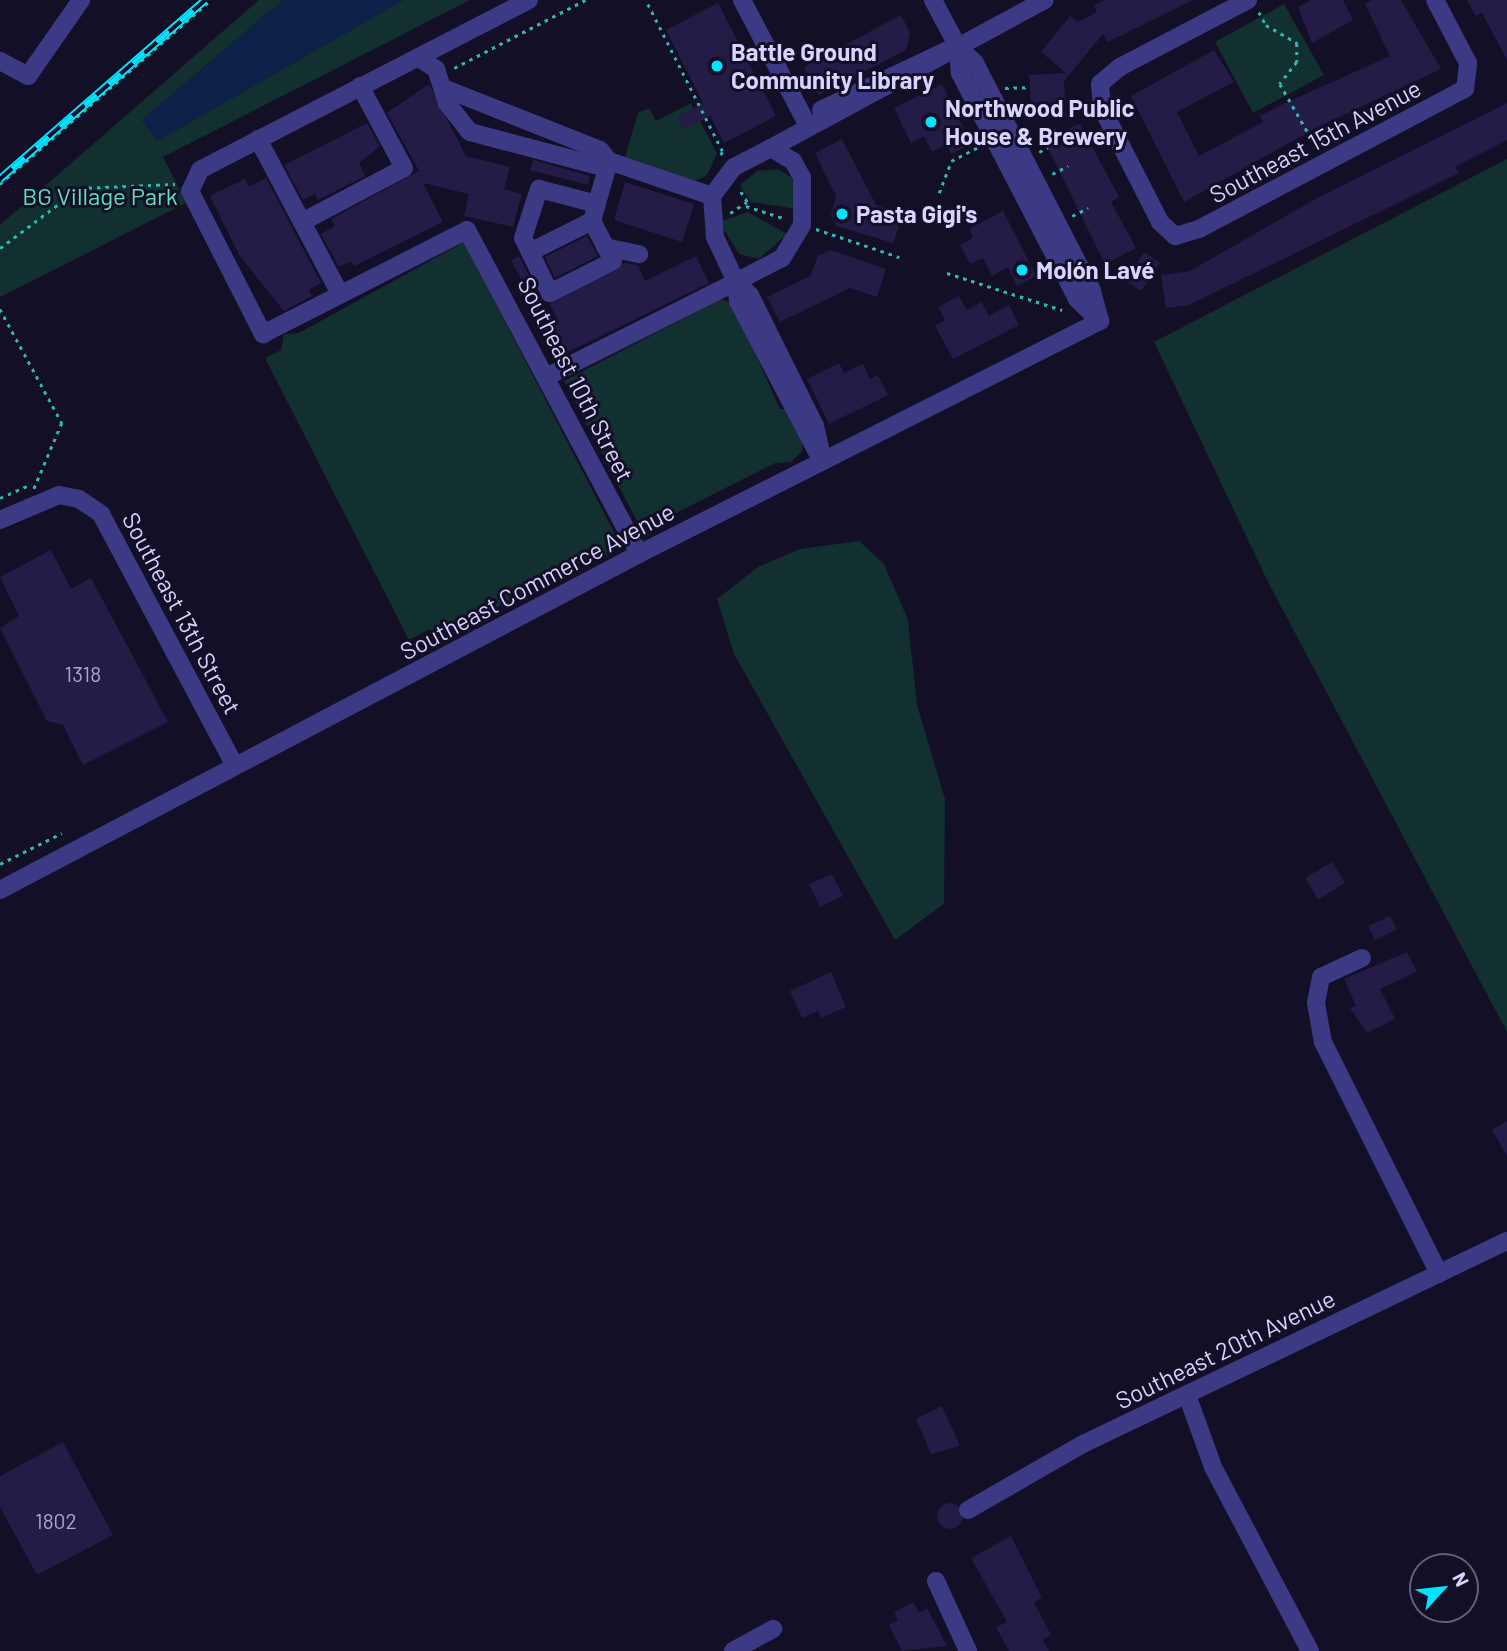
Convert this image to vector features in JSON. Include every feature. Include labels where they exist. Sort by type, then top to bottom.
[{"type":"street","points":[[0,61],[28,76],[81,0]]},
{"type":"street","points":[[258,139],[340,294],[264,334],[189,184],[200,170],[258,139],[360,86],[422,60],[435,45],[529,0]]},
{"type":"street","points":[[742,0],[807,124]]},
{"type":"street","points":[[933,0],[958,47]]},
{"type":"street","points":[[823,461],[738,301],[736,282],[715,237],[712,195],[734,167],[771,148],[807,124],[822,109],[912,62],[958,47],[1045,0]]},
{"type":"street","name":"Southeast 15th Avenue","points":[[1241,4],[1120,66],[1100,84],[1102,108],[1160,222],[1175,236],[1199,229],[1460,92],[1470,77],[1435,0]]},
{"type":"street","name":"Southeast Commerce Avenue","points":[[0,890],[639,554],[1100,321],[1077,299],[960,74],[958,47]]},
{"type":"street","points":[[422,60],[446,89],[600,149],[609,161]]},
{"type":"street","points":[[302,222],[404,168],[360,86]]},
{"type":"street","points":[[446,89],[447,103],[470,132],[595,165],[609,161],[712,195]]},
{"type":"street","points":[[548,376],[782,258],[802,225],[802,177],[793,161],[771,148]]},
{"type":"street","points":[[595,213],[539,189],[523,238],[550,293],[613,261],[595,213],[609,161]]},
{"type":"street","points":[[530,252],[595,213]]},
{"type":"street","name":"Southeast 10th Street","points":[[340,294],[467,230],[548,376],[639,554]]},
{"type":"street","points":[[606,247],[639,254]]},
{"type":"street","points":[[0,520],[35,492]]},
{"type":"street","name":"Southeast 13th Street","points":[[35,492],[72,497],[96,509],[109,525],[235,766]]},
{"type":"street","points":[[1362,958],[1321,977],[1316,1003],[1322,1042],[1439,1274]]},
{"type":"street","name":"Southeast 20th Avenue","points":[[968,1510],[1187,1395],[1507,1241]]},
{"type":"street","points":[[1187,1395],[1213,1467],[1310,1651]]},
{"type":"street","points":[[936,1581],[968,1651]]},
{"type":"street","points":[[733,1651],[774,1629]]},
{"type":"path","points":[[452,69],[585,0]]},
{"type":"path","points":[[0,184],[207,1]]},
{"type":"path","points":[[648,4],[723,152]]},
{"type":"path","points":[[1241,4],[1266,25],[1297,43],[1297,62],[1280,84],[1324,164]]},
{"type":"path","points":[[1000,88],[1030,87]]},
{"type":"path","points":[[1007,107],[1031,106]]},
{"type":"path","points":[[939,193],[951,161],[980,146]]},
{"type":"path","points":[[1035,154],[1048,147]]},
{"type":"path","points":[[1047,176],[1068,166]]},
{"type":"path","points":[[0,247],[80,188],[189,184]]},
{"type":"path","points":[[731,184],[746,195],[746,206]]},
{"type":"path","points":[[721,214],[746,206],[899,257]]},
{"type":"path","points":[[1069,218],[1088,208]]},
{"type":"path","points":[[947,273],[1062,310]]},
{"type":"path","points":[[0,309],[62,423],[35,492],[0,498]]},
{"type":"path","points":[[0,864],[62,833]]},
{"type":"green space","name":"BG Village Park","points":[[259,0],[283,0],[142,120],[157,141],[403,0],[470,0],[163,157],[186,203],[0,297],[0,225]]},
{"type":"green space","points":[[1284,4],[1324,75],[1253,113],[1215,42]]},
{"type":"green space","points":[[691,103],[717,154],[707,175],[695,181],[625,157],[638,113],[649,108],[656,121]]},
{"type":"green space","points":[[1507,159],[1507,1032],[1268,582],[1154,342]]},
{"type":"green space","points":[[778,169],[792,178],[797,209],[751,202],[740,185],[757,171]]},
{"type":"green space","points":[[748,212],[787,234],[759,259],[739,254],[723,228],[722,221]]},
{"type":"green space","points":[[464,242],[618,540],[610,555],[594,556],[467,623],[455,636],[428,630],[409,640],[265,358],[281,350],[284,334],[299,333]]},
{"type":"green space","points":[[721,299],[733,304],[780,409],[786,409],[803,441],[802,451],[791,462],[775,463],[672,515],[663,527],[640,527],[564,381]]},
{"type":"green space","points":[[859,541],[884,564],[908,620],[917,705],[945,799],[944,904],[895,940],[734,654],[717,599],[758,567],[800,549]]},
{"type":"water","points":[[283,0],[403,0],[157,141],[142,120]]},
{"type":"building","points":[[1104,0],[1193,0],[1108,42],[1103,34],[1064,81],[1066,117],[1032,119],[1029,75],[1066,73],[1041,52],[1070,16],[1078,22],[1097,12],[1094,5]]},
{"type":"building","points":[[1311,0],[1343,0],[1353,20],[1312,43],[1298,7]]},
{"type":"building","points":[[1372,0],[1401,0],[1441,69],[1318,127],[1184,202],[1131,96],[1214,50],[1234,82],[1177,112],[1199,156],[1263,122],[1260,116],[1390,56],[1365,4]]},
{"type":"building","points":[[1467,0],[1507,0],[1507,60],[1482,13],[1476,16]]},
{"type":"building","name":"Battle Ground Community Library","points":[[718,3],[776,116],[724,143],[710,116],[684,130],[677,117],[703,103],[666,30]]},
{"type":"building","points":[[901,15],[910,33],[906,50],[819,95],[804,67]]},
{"type":"building","points":[[429,84],[466,156],[510,167],[504,189],[522,194],[513,227],[464,216],[469,194],[423,183],[443,222],[354,266],[351,261],[339,267],[321,234],[335,226],[331,219],[419,171],[387,113]]},
{"type":"building","name":"Northwood Public House & Brewery","points":[[942,84],[971,144],[951,154],[947,144],[932,152],[924,136],[911,143],[894,108]]},
{"type":"building","points":[[1507,103],[1507,140],[1455,167],[1459,173],[1189,305],[1166,308],[1161,275],[1190,271],[1319,197]]},
{"type":"building","points":[[367,123],[380,146],[359,163],[365,176],[318,200],[315,194],[303,200],[284,165]]},
{"type":"building","points":[[1080,124],[1119,197],[1111,202],[1136,248],[1105,264],[1043,138]]},
{"type":"building","points":[[842,139],[876,205],[903,215],[893,243],[837,226],[831,215],[836,196],[815,153]]},
{"type":"building","points":[[533,160],[590,176],[588,185],[530,170]]},
{"type":"building","points":[[266,178],[321,283],[309,290],[312,296],[284,311],[239,255],[210,196],[245,179],[249,187]]},
{"type":"building","points":[[625,182],[694,204],[682,242],[614,220]]},
{"type":"building","points":[[1003,211],[1036,276],[1017,286],[1008,267],[992,276],[983,258],[970,264],[960,245],[973,238],[969,229]]},
{"type":"building","points":[[587,236],[598,256],[555,278],[545,257]]},
{"type":"building","points":[[831,250],[886,269],[877,297],[850,288],[780,322],[767,297],[810,276],[818,256]]},
{"type":"building","points":[[1144,252],[1160,263],[1141,291],[1125,280]]},
{"type":"building","points":[[519,256],[542,300],[534,304],[511,260]]},
{"type":"building","points":[[696,256],[709,283],[558,357],[545,330],[559,323],[550,304],[624,263],[638,265],[645,281]]},
{"type":"building","points":[[959,296],[967,310],[982,302],[989,316],[1009,305],[1019,325],[953,359],[935,326],[945,320],[938,307]]},
{"type":"building","points":[[839,363],[844,373],[863,364],[870,379],[878,375],[888,395],[829,424],[807,379]]},
{"type":"building","points":[[51,550],[71,589],[91,578],[168,722],[83,765],[63,725],[47,721],[0,628],[19,616],[0,577]]},
{"type":"building","points":[[1332,862],[1345,883],[1318,900],[1305,878]]},
{"type":"building","points":[[832,874],[843,896],[820,907],[809,884]]},
{"type":"building","points":[[1390,916],[1397,930],[1375,940],[1368,926]]},
{"type":"building","points":[[1407,952],[1417,972],[1380,989],[1395,1019],[1367,1033],[1350,1008],[1356,1006],[1344,979]]},
{"type":"building","points":[[831,972],[846,1007],[821,1018],[818,1011],[802,1018],[790,991]]},
{"type":"building","points":[[1507,1121],[1507,1156],[1492,1130]]},
{"type":"building","points":[[942,1406],[960,1446],[931,1454],[916,1419]]},
{"type":"building","points":[[63,1442],[113,1535],[37,1575],[0,1507],[0,1476]]},
{"type":"building","points":[[950,1503],[959,1507],[963,1516],[959,1525],[950,1529],[941,1525],[937,1516],[941,1507]]},
{"type":"building","points":[[1011,1536],[1042,1598],[1034,1602],[1051,1635],[1043,1640],[1049,1651],[1009,1651],[996,1627],[1007,1622],[971,1558]]},
{"type":"building","points":[[913,1602],[919,1613],[927,1608],[947,1646],[902,1651],[889,1625],[898,1620],[894,1612]]},
{"type":"railway","points":[[0,179],[205,0]]},
{"type":"place","name":"Battle Ground Community Library","points":[[717,66]]},
{"type":"place","name":"Northwood Public House & Brewery","points":[[931,122]]},
{"type":"place","name":"Pasta Gigi's","points":[[842,214]]},
{"type":"place","name":"Molón Lavé","points":[[1022,270]]}]
